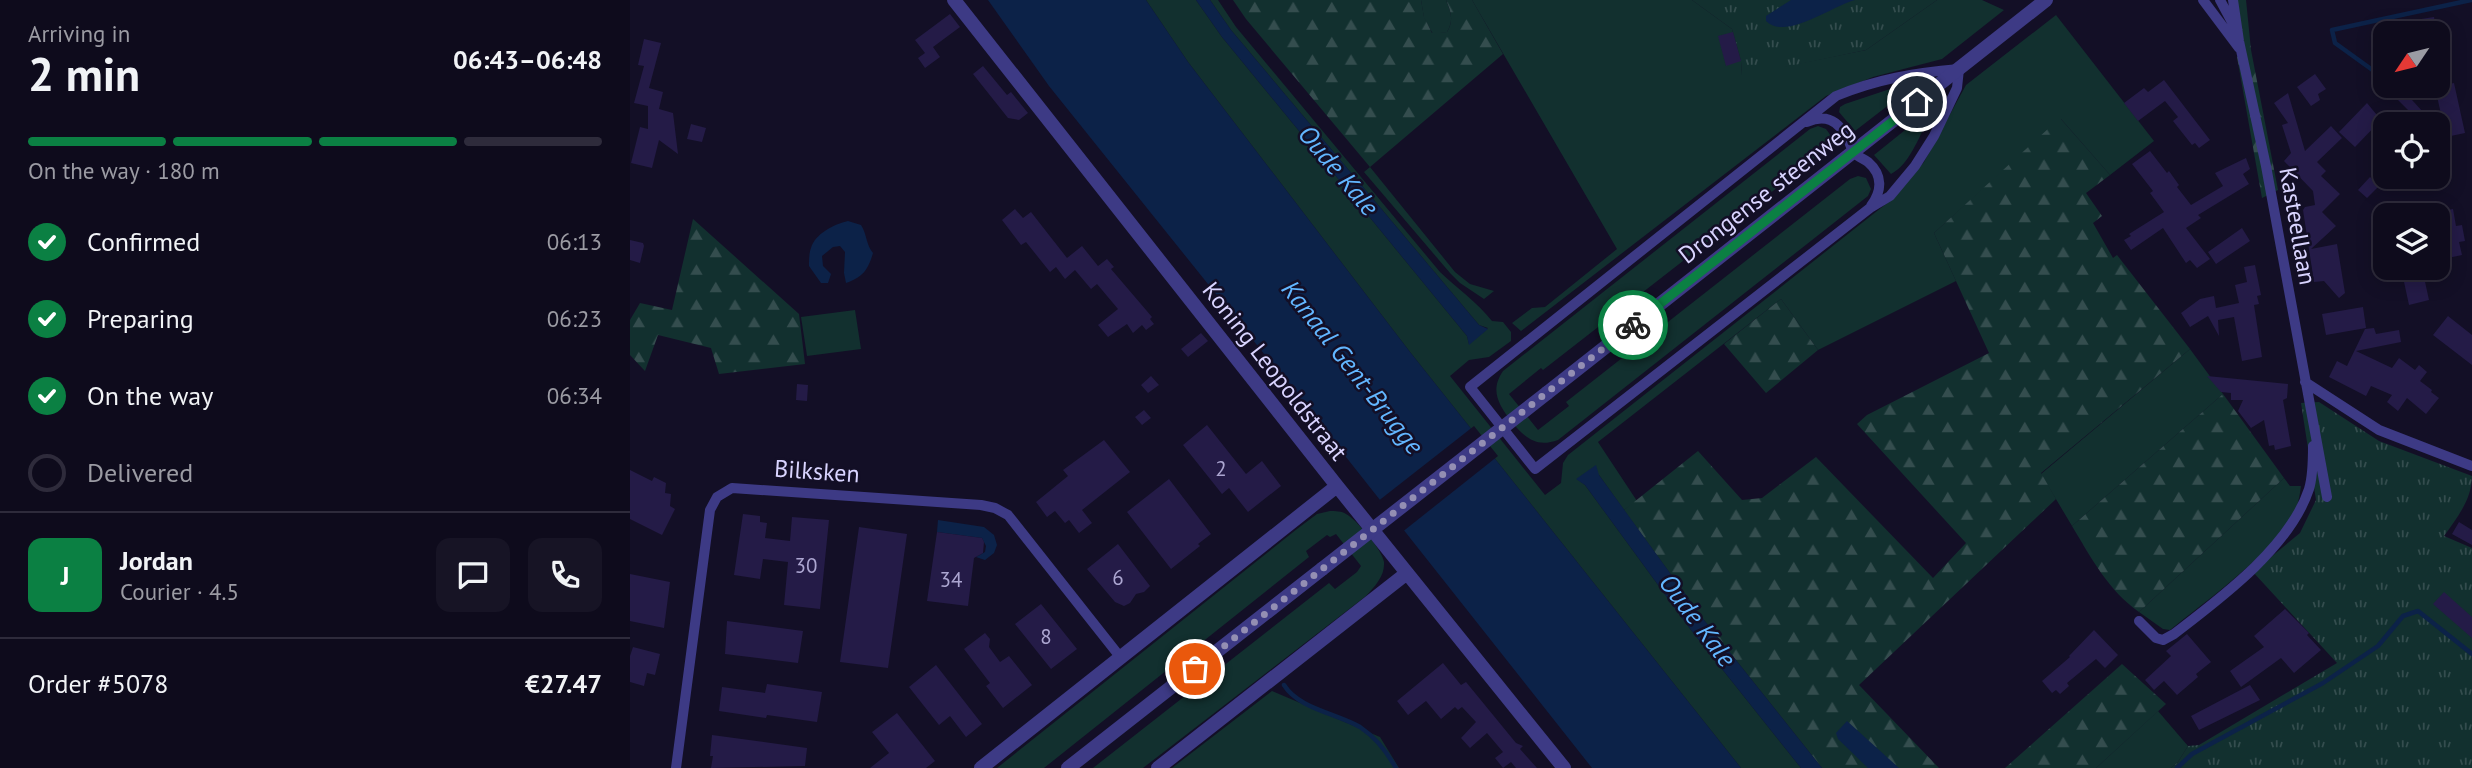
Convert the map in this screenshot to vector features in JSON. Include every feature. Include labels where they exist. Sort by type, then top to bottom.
[{"type":"street","name":"Koning Leopoldstraat","points":[[954,0],[1337,486],[1564,768]]},
{"type":"street","name":"Drongense steenweg","points":[[1068,768],[2046,0]]},
{"type":"street","points":[[2203,0],[2241,50]]},
{"type":"street","name":"Kasteellaan","points":[[2220,0],[2238,34]]},
{"type":"street","name":"Kasteellaan","points":[[2234,0],[2238,34],[2266,166],[2327,496]]},
{"type":"street","points":[[1959,69],[1957,88],[1934,136],[1915,166],[1890,196],[1870,208],[1535,469],[1470,387],[1804,123],[1815,110],[1836,96],[1862,85],[1900,75],[1959,69]]},
{"type":"street","points":[[1804,123],[1814,118],[1834,121],[1847,137],[1853,152],[1875,169],[1880,188],[1870,208]]},
{"type":"street","points":[[2305,382],[2379,430],[2472,467]]},
{"type":"street","name":"Kasteellaan","points":[[2138,621],[2156,638],[2163,640],[2174,634],[2235,583],[2276,544],[2295,520],[2309,488],[2314,426]]},
{"type":"street","points":[[981,768],[1337,486]]},
{"type":"street","name":"Bilksken","points":[[676,768],[710,510],[717,497],[732,488],[995,508],[1008,516],[1121,658]]},
{"type":"street","points":[[1158,768],[1407,573]]},
{"type":"green space","points":[[1146,0],[1196,0],[1222,37],[1467,336],[1469,344],[1488,328],[1479,325],[1231,30],[1210,0],[1218,0],[1236,27],[1440,272],[1492,321],[1503,322],[1511,332],[1511,341],[1489,357],[1469,360],[1450,376],[1545,495],[1561,483],[1563,463],[1568,455],[1891,200],[1924,162],[1966,85],[2056,15],[2154,141],[2110,175],[2061,119],[1934,233],[1956,281],[1818,350],[1781,299],[1598,442],[1637,501],[1624,510],[1599,475],[1577,479],[1585,485],[1691,630],[1801,768],[1741,768],[1410,352],[1188,62]]},
{"type":"green space","points":[[1233,0],[1421,0],[1424,17],[1432,33],[1447,32],[1449,28],[1451,16],[1446,0],[1472,0],[1503,54],[1370,167]]},
{"type":"green space","points":[[1421,0],[1446,0],[1451,16],[1447,32],[1433,34],[1424,18]]},
{"type":"green space","points":[[1472,0],[1692,0],[1732,29],[1742,75],[1866,50],[1937,0],[1982,0],[2004,10],[1942,59],[1873,77],[1826,96],[1521,331],[1512,323],[1532,308],[1545,307],[1617,249]]},
{"type":"green space","points":[[1692,0],[1937,0],[1866,50],[1742,76],[1741,61],[1732,29]]},
{"type":"green space","points":[[2237,0],[2246,0],[2251,50],[2278,190],[2262,198],[2237,57],[2245,52]]},
{"type":"green space","points":[[1893,88],[1901,91],[1899,97],[1855,131],[1839,112],[1840,107],[1845,104]]},
{"type":"green space","points":[[1925,114],[1928,115],[1928,120],[1913,150],[1891,174],[1874,155]]},
{"type":"green space","points":[[2060,118],[2110,175],[2086,193],[2102,216],[2093,223],[2113,258],[2117,255],[2190,349],[2041,473],[2056,499],[1859,685],[1939,768],[1822,768],[1704,620],[1624,510],[1698,451],[1742,500],[1762,498],[1816,457],[1933,578],[1966,543],[1857,424],[1867,415],[1989,353],[1934,233]]},
{"type":"green space","points":[[1818,126],[1826,129],[1831,136],[1828,148],[1509,394],[1538,430],[1569,406],[1566,402],[1850,179],[1858,176],[1866,178],[1871,189],[1868,196],[1558,440],[1537,442],[1521,432],[1506,415],[1497,397],[1497,384],[1503,371],[1810,129]]},
{"type":"green space","points":[[1370,167],[1455,272],[1470,284],[1494,291],[1484,299],[1450,273],[1364,172]]},
{"type":"green space","points":[[693,219],[799,314],[805,364],[719,374],[711,348],[658,335],[645,371],[630,355],[630,320],[640,303],[672,310]]},
{"type":"green space","points":[[1781,299],[1818,350],[1766,393],[1724,344]]},
{"type":"green space","points":[[855,310],[861,349],[807,356],[801,317]]},
{"type":"green space","points":[[2190,349],[2223,394],[2072,526],[2041,474]]},
{"type":"green space","points":[[2223,394],[2284,478],[2139,612],[2109,584],[2072,526]]},
{"type":"green space","points":[[2319,402],[2379,441],[2472,476],[2467,500],[2444,536],[2472,548],[2472,768],[2171,768],[2188,746],[2199,745],[2337,663],[2253,572],[2300,533],[2316,500],[2301,403]]},
{"type":"green space","points":[[2284,478],[2290,486],[2301,486],[2297,505],[2286,525],[2257,558],[2170,630],[2163,629],[2139,612]]},
{"type":"green space","points":[[1343,512],[1356,522],[1382,557],[1384,567],[1381,576],[1366,596],[1143,768],[1093,768],[1329,583],[1335,589],[1357,572],[1361,566],[1336,534],[1330,537],[1327,535],[1306,551],[1309,557],[1044,768],[997,768],[1297,529],[1317,514]]},
{"type":"green space","points":[[2122,664],[2166,704],[2096,768],[2005,768]]},
{"type":"green space","points":[[1272,691],[1380,737],[1399,768],[1172,768]]},
{"type":"green space","points":[[2158,711],[2188,746],[2178,762],[2171,768],[2096,768]]},
{"type":"water","name":"Kanaal Gent-Brugge","points":[[988,0],[1146,0],[1188,62],[1410,352],[1741,768],[1592,768],[1049,86]]},
{"type":"water","name":"Oude Kale","points":[[1196,0],[1210,0],[1231,30],[1479,325],[1488,329],[1469,345],[1467,336],[1222,37]]},
{"type":"water","points":[[1791,0],[1855,0],[1796,25],[1774,26],[1766,21],[1766,16]]},
{"type":"water","points":[[848,221],[863,228],[873,253],[869,264],[861,275],[846,283],[845,252],[840,246],[833,247],[822,256],[823,266],[831,274],[828,283],[821,283],[809,266],[813,243],[826,230]]},
{"type":"water","name":"Oude Kale","points":[[1596,465],[1599,475],[1704,620],[1822,768],[1801,768],[1691,630],[1585,485],[1576,479]]},
{"type":"water","points":[[938,520],[984,527],[994,535],[997,545],[994,553],[985,560],[976,557],[985,552],[986,546],[982,538],[937,532]]},
{"type":"water","points":[[1847,721],[1899,768],[1868,768],[1838,739],[1836,733]]},
{"type":"pier","points":[[1474,426],[1498,456],[1401,533],[1377,502]]},
{"type":"building","points":[[950,14],[960,27],[933,47],[940,57],[925,68],[918,58],[925,53],[915,40]]},
{"type":"building","points":[[2434,17],[2435,21],[2415,21]]},
{"type":"building","points":[[1733,32],[1741,61],[1726,66],[1718,36]]},
{"type":"building","points":[[644,39],[661,43],[649,88],[663,92],[659,109],[673,113],[678,154],[659,140],[652,168],[631,163],[640,127],[648,129],[648,106],[634,103],[644,66],[638,65]]},
{"type":"building","points":[[983,66],[1007,95],[1011,92],[1028,113],[1019,120],[1008,118],[973,74]]},
{"type":"building","points":[[2315,74],[2326,89],[2318,94],[2320,100],[2311,106],[2297,87]]},
{"type":"building","points":[[2164,80],[2210,140],[2199,148],[2195,143],[2192,145],[2173,121],[2178,117],[2165,101],[2138,121],[2124,103],[2144,88],[2148,92]]},
{"type":"building","points":[[2454,83],[2465,133],[2450,136],[2450,112],[2440,112],[2437,98],[2450,98],[2450,84]]},
{"type":"building","points":[[2288,93],[2305,151],[2331,126],[2342,138],[2317,162],[2326,171],[2321,176],[2340,194],[2322,212],[2336,226],[2311,249],[2337,244],[2345,293],[2339,298],[2324,281],[2314,282],[2303,210],[2315,205],[2313,191],[2284,161],[2291,153],[2282,125],[2288,123],[2274,103]]},
{"type":"building","points":[[2396,98],[2410,98],[2423,112],[2410,112]]},
{"type":"building","points":[[2367,103],[2374,112],[2373,128],[2355,147],[2339,132]]},
{"type":"building","points":[[691,124],[706,128],[702,142],[687,139]]},
{"type":"building","points":[[2150,151],[2167,173],[2169,171],[2191,205],[2223,186],[2215,173],[2246,158],[2250,169],[2243,174],[2249,184],[2198,215],[2201,218],[2186,228],[2210,259],[2197,268],[2190,260],[2186,263],[2163,228],[2131,250],[2124,240],[2164,212],[2150,193],[2153,191],[2132,164]]},
{"type":"building","points":[[2370,177],[2373,180],[2373,189],[2376,189],[2367,198],[2358,190]]},
{"type":"building","points":[[1015,209],[1023,218],[1031,212],[1067,258],[1082,246],[1098,266],[1107,259],[1114,267],[1111,269],[1152,317],[1150,319],[1154,324],[1146,330],[1142,325],[1133,333],[1127,324],[1108,337],[1098,325],[1118,309],[1097,284],[1091,289],[1075,270],[1065,279],[1056,267],[1050,272],[1026,242],[1021,245],[1002,220]]},
{"type":"building","points":[[2453,209],[2456,226],[2462,225],[2465,241],[2459,242],[2462,255],[2450,258],[2450,210]]},
{"type":"building","points":[[2242,228],[2250,241],[2216,264],[2208,252]]},
{"type":"building","points":[[630,240],[643,243],[640,263],[630,260]]},
{"type":"building","points":[[2255,265],[2261,295],[2257,296],[2259,304],[2254,305],[2262,357],[2242,361],[2234,317],[2218,320],[2219,336],[2208,316],[2190,327],[2181,313],[2200,299],[2214,296],[2216,308],[2239,303],[2235,285],[2247,282],[2244,267]]},
{"type":"building","points":[[2404,280],[2425,280],[2429,300],[2409,305]]},
{"type":"building","points":[[2363,307],[2366,328],[2326,335],[2322,314]]},
{"type":"building","points":[[2448,316],[2472,335],[2472,365],[2433,335]]},
{"type":"building","points":[[2374,328],[2376,334],[2399,330],[2401,342],[2356,351],[2392,368],[2399,358],[2415,370],[2419,365],[2427,372],[2420,381],[2439,398],[2426,414],[2407,398],[2398,411],[2387,402],[2392,395],[2371,386],[2366,396],[2329,377],[2337,361],[2347,366],[2365,329]]},
{"type":"building","points":[[1201,333],[1208,341],[1188,357],[1181,349]]},
{"type":"building","points":[[1151,376],[1159,385],[1148,393],[1141,385]]},
{"type":"building","points":[[2207,376],[2288,384],[2287,398],[2283,400],[2291,446],[2275,450],[2274,445],[2269,446],[2264,420],[2251,428],[2238,411],[2243,400],[2231,400],[2231,393],[2221,392]]},
{"type":"building","points":[[797,384],[808,385],[807,401],[796,400]]},
{"type":"building","points":[[1144,410],[1151,418],[1142,425],[1135,417]]},
{"type":"building","points":[[1207,425],[1246,474],[1262,461],[1281,486],[1248,512],[1229,488],[1222,494],[1183,445]]},
{"type":"building","points":[[1104,440],[1130,472],[1082,510],[1092,523],[1079,533],[1069,520],[1065,523],[1055,511],[1047,517],[1036,502],[1068,476],[1063,470]]},
{"type":"building","points":[[630,470],[652,481],[654,477],[666,483],[665,493],[671,494],[670,506],[675,509],[662,535],[630,519]]},
{"type":"building","points":[[1169,479],[1211,534],[1171,569],[1127,512]]},
{"type":"building","points":[[743,514],[760,516],[760,522],[767,523],[765,538],[790,541],[792,517],[829,520],[820,609],[784,605],[788,562],[763,559],[760,579],[734,575]]},
{"type":"building","points":[[2459,522],[2472,530],[2472,545],[2452,534]]},
{"type":"building","points":[[859,527],[907,534],[888,668],[840,662]]},
{"type":"building","points":[[937,532],[982,538],[984,542],[983,553],[974,558],[968,606],[927,601]]},
{"type":"building","points":[[1118,544],[1150,586],[1144,592],[1136,594],[1130,603],[1124,606],[1115,602],[1087,569]]},
{"type":"building","points":[[630,574],[670,582],[664,628],[630,621]]},
{"type":"building","points":[[2444,592],[2472,617],[2472,638],[2433,604]]},
{"type":"building","points":[[1041,604],[1077,649],[1051,669],[1015,624]]},
{"type":"building","points":[[2285,609],[2309,633],[2307,635],[2321,650],[2294,673],[2281,658],[2241,687],[2230,671],[2264,647],[2254,636]]},
{"type":"building","points":[[727,621],[803,631],[798,663],[725,654]]},
{"type":"building","points":[[2094,630],[2118,655],[2105,668],[2096,659],[2067,683],[2069,686],[2060,694],[2056,690],[2052,693],[2042,681],[2070,657]]},
{"type":"building","points":[[985,633],[990,639],[989,647],[1000,662],[1009,656],[1032,685],[1003,708],[986,686],[990,683],[964,649]]},
{"type":"building","points":[[2187,634],[2211,662],[2177,695],[2164,681],[2154,690],[2145,680],[2171,656],[2166,651]]},
{"type":"building","points":[[633,647],[660,654],[655,675],[647,673],[644,686],[630,682],[630,656]]},
{"type":"building","points":[[1443,663],[1461,685],[1466,682],[1516,743],[1523,746],[1520,749],[1537,768],[1516,768],[1511,762],[1503,768],[1495,758],[1503,752],[1487,733],[1470,748],[1461,738],[1476,722],[1462,707],[1458,710],[1455,707],[1441,719],[1426,701],[1408,715],[1397,701]]},
{"type":"building","points":[[936,665],[982,724],[966,737],[950,716],[939,725],[909,687]]},
{"type":"building","points":[[767,684],[822,692],[817,722],[719,711],[722,687],[765,693]]},
{"type":"building","points":[[2250,685],[2260,700],[2199,730],[2191,716]]},
{"type":"building","points":[[897,713],[935,761],[926,768],[870,768],[889,753],[872,732]]},
{"type":"building","points":[[712,735],[807,748],[805,766],[711,768]]},
{"type":"waterway","points":[[2374,21],[2471,0]]},
{"type":"waterway","points":[[2373,21],[2332,30],[2335,43],[2373,70]]},
{"type":"waterway","points":[[2177,768],[2192,754],[2323,683],[2378,646],[2403,616],[2418,611],[2472,654]]},
{"type":"waterway","points":[[1284,685],[1308,705],[1360,727],[1380,745],[1396,768]]},
{"type":"way so far","points":[[1195,669],[1633,325]]},
{"type":"route","points":[[1633,325],[1917,102]]}]
